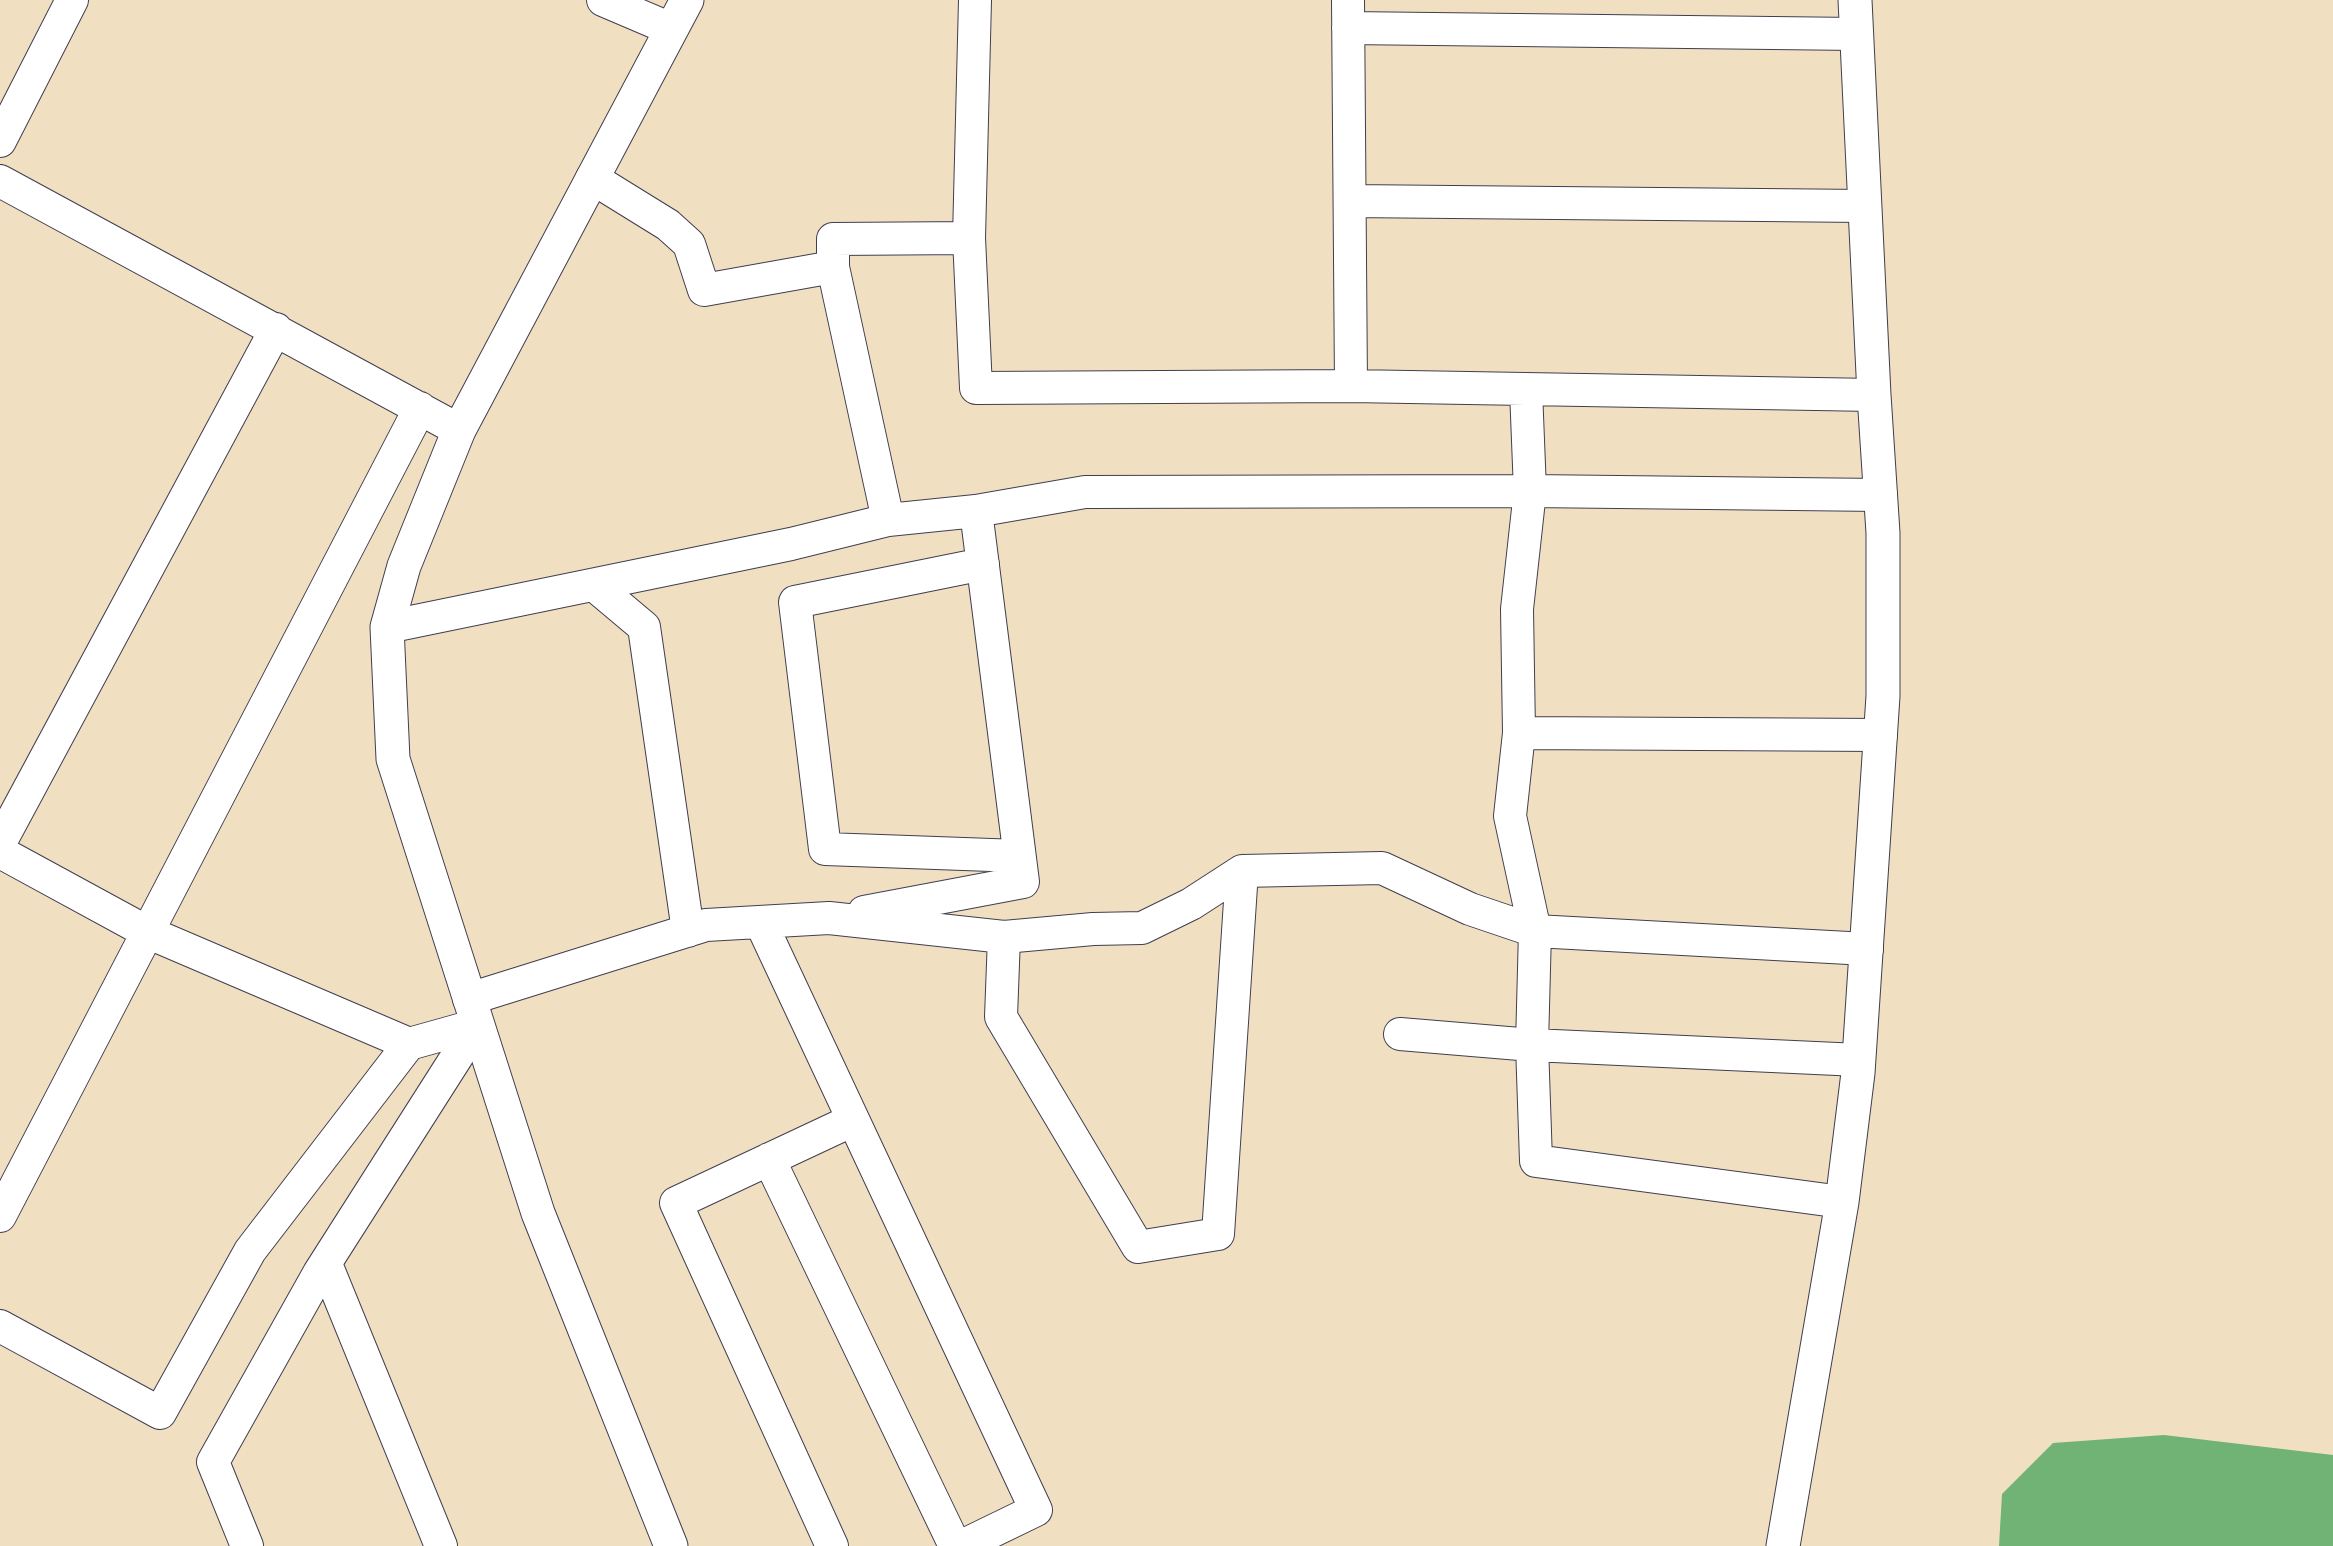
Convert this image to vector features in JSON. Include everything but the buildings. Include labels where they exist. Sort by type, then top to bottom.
[{"type":"street","points":[[0,141],[72,0]]},
{"type":"street","points":[[603,0],[671,29]]},
{"type":"street","points":[[671,1546],[538,1213],[393,759],[387,627],[404,566],[459,430],[687,0]]},
{"type":"street","points":[[975,0],[969,238],[976,388],[1351,387],[1874,395]]},
{"type":"street","points":[[1783,1546],[1842,1202],[1859,1060],[1881,735],[1883,534],[1855,0]]},
{"type":"street","points":[[1351,387],[1348,14],[1857,34]]},
{"type":"street","points":[[592,178],[668,225],[689,244],[704,290],[833,267]]},
{"type":"street","points":[[0,182],[276,329],[459,430]]},
{"type":"street","points":[[1350,201],[1865,206]]},
{"type":"street","points":[[888,520],[833,267],[833,239],[969,238]]},
{"type":"street","points":[[0,843],[276,329]]},
{"type":"street","points":[[1526,390],[1530,491],[1517,609],[1519,734],[1510,816],[1535,931],[1532,1045],[1536,1161],[1842,1202]]},
{"type":"street","points":[[0,1216],[420,408]]},
{"type":"street","points":[[387,627],[791,544],[888,520],[976,511],[1085,492],[1530,491],[1881,495]]},
{"type":"street","points":[[0,1326],[160,1413],[250,1251],[409,1044],[473,1012],[706,926],[829,918],[1023,882],[976,511]]},
{"type":"street","points":[[983,564],[795,602],[825,849],[1019,856]]},
{"type":"street","points":[[594,585],[644,627],[688,931]]},
{"type":"street","points":[[1519,734],[1881,735]]},
{"type":"street","points":[[0,852],[147,932],[409,1044]]},
{"type":"street","points":[[829,918],[1004,937],[1093,929],[1142,928],[1191,904],[1242,871],[1383,868],[1470,909],[1535,931],[1868,949]]},
{"type":"street","points":[[1004,937],[1001,1017],[1138,1247],[1218,1234],[1242,871]]},
{"type":"street","points":[[761,923],[1036,1510],[962,1546]]},
{"type":"street","points":[[248,1546],[213,1462],[473,1012]]},
{"type":"street","points":[[1400,1034],[1532,1045],[1859,1060]]},
{"type":"street","points":[[832,1546],[676,1203],[853,1120]]},
{"type":"street","points":[[769,1159],[955,1546]]},
{"type":"street","points":[[326,1264],[441,1546]]},
{"type":"green space","points":[[2164,1435],[2333,1455],[2333,1546],[1999,1546],[2002,1494],[2053,1443]]}]
